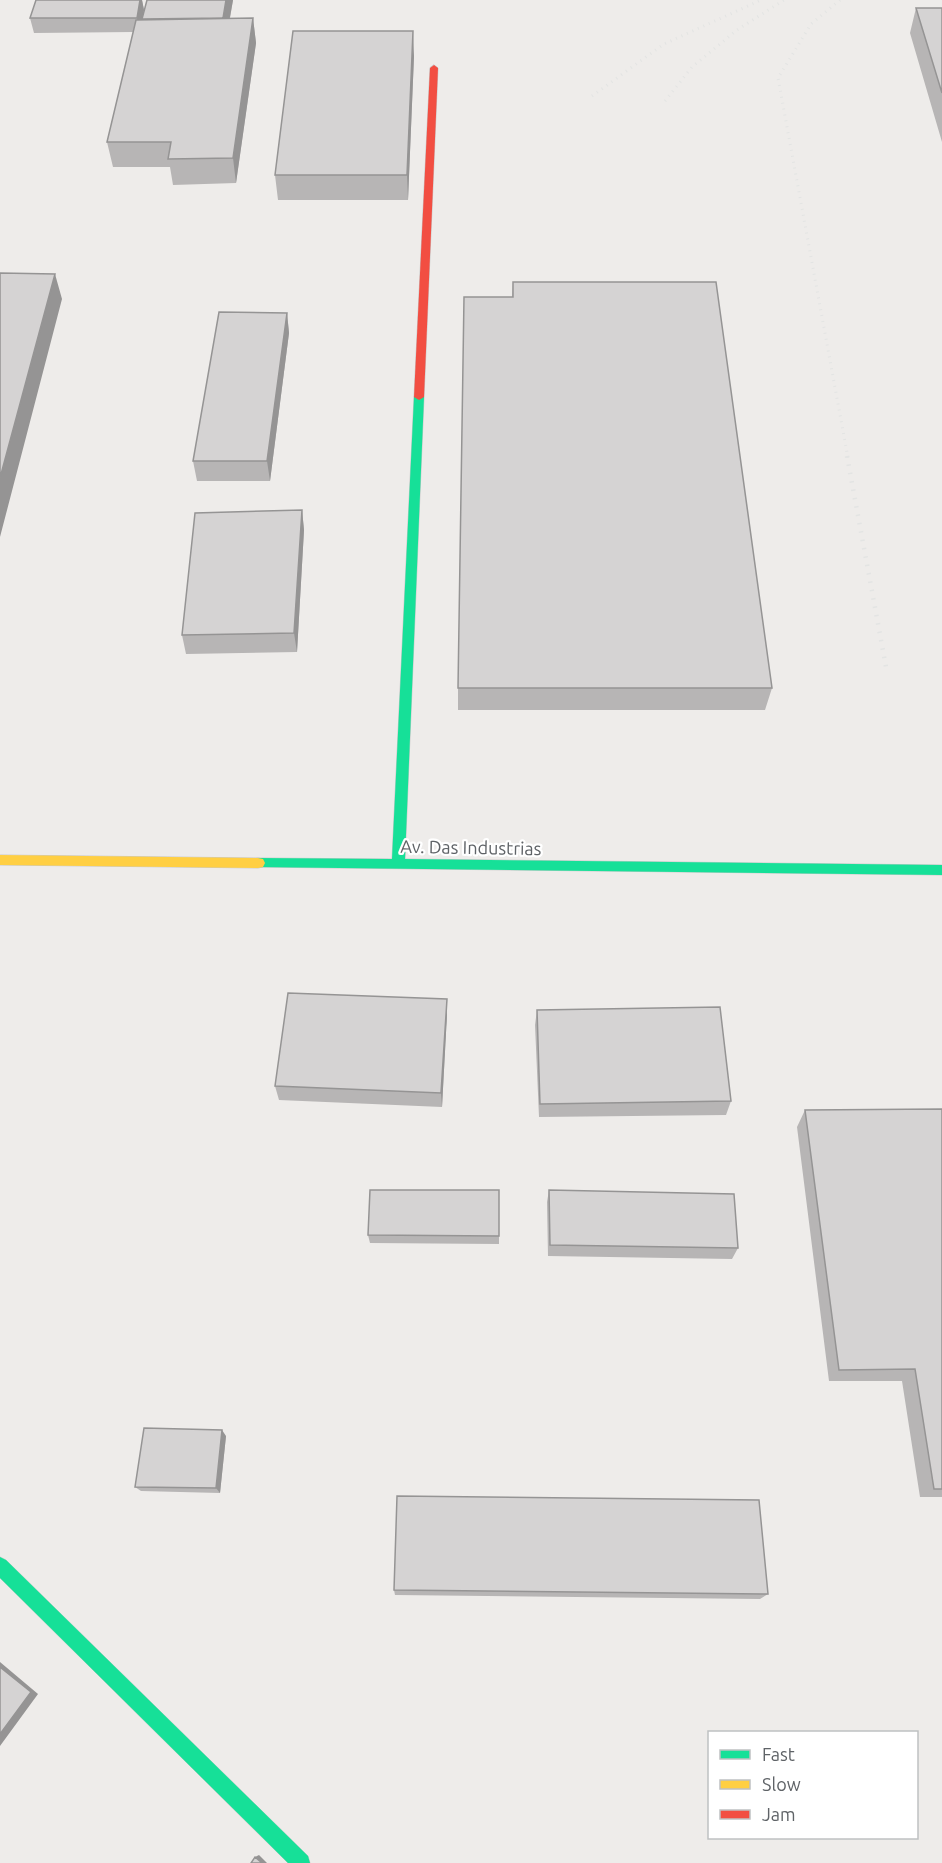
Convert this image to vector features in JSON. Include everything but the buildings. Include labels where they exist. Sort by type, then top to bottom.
[{"type":"street","points":[[398,864],[434,68]]},
{"type":"street","name":"Av. Das Industrias","points":[[0,860],[942,870]]},
{"type":"street","points":[[0,1566],[301,1863]]},
{"type":"railway","points":[[592,96],[664,44],[761,0]]},
{"type":"railway","points":[[665,101],[692,67],[737,30],[784,0]]},
{"type":"railway","points":[[840,0],[811,24],[778,78],[848,458]]},
{"type":"railway","points":[[847,456],[886,667]]},
{"type":"traffic: fast","points":[[398,864],[419,397]]},
{"type":"traffic: fast","points":[[258,863],[942,870]]},
{"type":"traffic: fast","points":[[0,1566],[301,1863]]},
{"type":"traffic: slow","points":[[0,860],[258,863]]},
{"type":"traffic: jam","points":[[419,397],[434,68]]}]
